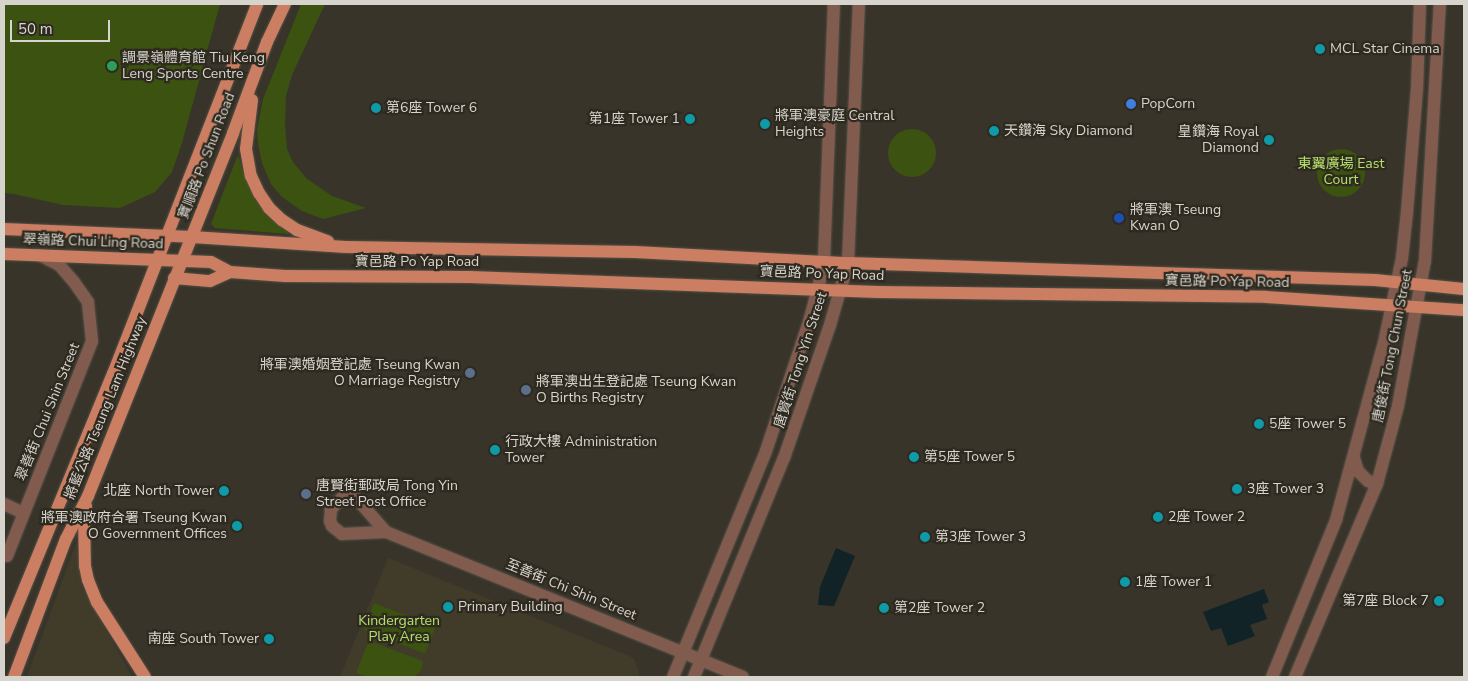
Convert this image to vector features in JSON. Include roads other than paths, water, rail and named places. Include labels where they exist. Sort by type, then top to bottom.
[{"type":"main road","name":"寶順路 Po Shun Road","points":[[159,260],[257,4]]},
{"type":"main road","name":"寶順路 Po Shun Road","points":[[182,261],[267,42],[285,4]]},
{"type":"main road","points":[[267,42],[251,103],[246,135],[246,149],[252,176],[270,208],[282,220],[314,237],[346,247]]},
{"type":"main road","name":"翠嶺路 Chui Ling Road","points":[[4,229],[192,237]]},
{"type":"main road","name":"寶邑路 Po Yap Road","points":[[192,237],[346,247],[635,252],[848,263],[1397,282],[1464,289]]},
{"type":"main road","name":"翠嶺路 Chui Ling Road","points":[[4,254],[182,261]]},
{"type":"main road","name":"將藍公路 Tseung Lam Highway","points":[[4,638],[159,260]]},
{"type":"main road","name":"寶邑路 Po Yap Road","points":[[182,261],[211,262],[230,272],[285,276],[470,277],[840,290],[1266,297],[1464,310]]},
{"type":"main road","name":"將藍公路 Tseung Lam Highway","points":[[14,677],[66,539],[88,496],[182,261]]},
{"type":"main road","points":[[174,278],[210,281],[230,272]]},
{"type":"main road","points":[[88,496],[84,516],[84,566],[88,580],[97,602],[145,677]]},
{"type":"street","name":"唐賢街 Tong Yin Street","points":[[673,677],[766,451],[810,322],[818,289],[824,261],[834,4]]},
{"type":"street","name":"唐賢街 Tong Yin Street","points":[[694,677],[784,458],[848,263],[859,4]]},
{"type":"street","name":"唐俊街 Tong Chun Street","points":[[1272,677],[1336,520],[1383,347],[1397,282],[1407,212],[1417,89],[1420,4]]},
{"type":"street","name":"唐俊街 Tong Chun Street","points":[[1295,677],[1376,484],[1398,406],[1421,286],[1433,156],[1440,4]]},
{"type":"street","name":"翠善街 Chui Shin Street","points":[[7,556],[92,341],[88,302],[80,289],[59,265],[37,254]]},
{"type":"street","points":[[1354,458],[1358,471],[1368,481],[1376,484]]},
{"type":"street","points":[[4,504],[23,513]]},
{"type":"street","name":"至善街 Chi Shin Street","points":[[386,532],[683,651],[743,677]]},
{"type":"place","name":"MCL Star Cinema","points":[[1320,49]]},
{"type":"place","name":"調景嶺體育館 Tiu Keng Leng Sports Centre","points":[[112,66]]},
{"type":"place","name":"PopCorn","points":[[1131,104]]},
{"type":"place","name":"第6座 Tower 6","points":[[376,108]]},
{"type":"place","name":"第1座 Tower 1","points":[[690,119]]},
{"type":"place","name":"將軍澳豪庭 Central Heights","points":[[765,124]]},
{"type":"place","name":"天鑽海 Sky Diamond","points":[[994,131]]},
{"type":"place","name":"皇鑽海 Royal Diamond","points":[[1269,140]]},
{"type":"place","name":"將軍澳 Tseung Kwan O","points":[[1119,218]]},
{"type":"place","name":"將軍澳婚姻登記處 Tseung Kwan O Marriage Registry","points":[[470,373]]},
{"type":"place","name":"將軍澳出生登記處 Tseung Kwan O Births Registry","points":[[526,390]]},
{"type":"place","name":"5座 Tower 5","points":[[1259,424]]},
{"type":"place","name":"行政大樓 Administration Tower","points":[[495,450]]},
{"type":"place","name":"第5座 Tower 5","points":[[914,457]]},
{"type":"place","name":"3座 Tower 3","points":[[1237,489]]},
{"type":"place","name":"北座 North Tower","points":[[224,491]]},
{"type":"place","name":"唐賢街郵政局 Tong Yin Street Post Office","points":[[306,494]]},
{"type":"place","name":"2座 Tower 2","points":[[1158,517]]},
{"type":"place","name":"將軍澳政府合署 Tseung Kwan O Government Offices","points":[[237,526]]},
{"type":"place","name":"第3座 Tower 3","points":[[925,537]]},
{"type":"place","name":"1座 Tower 1","points":[[1125,582]]},
{"type":"place","name":"第7座 Block 7","points":[[1439,601]]},
{"type":"place","name":"Primary Building","points":[[448,607]]},
{"type":"place","name":"第2座 Tower 2","points":[[884,608]]},
{"type":"place","name":"南座 South Tower","points":[[269,639]]},
{"type":"park label","name":"東翼廣場 East Court","points":[[1341,172]]},
{"type":"park label","name":"Kindergarten Play Area","points":[[399,630]]}]
